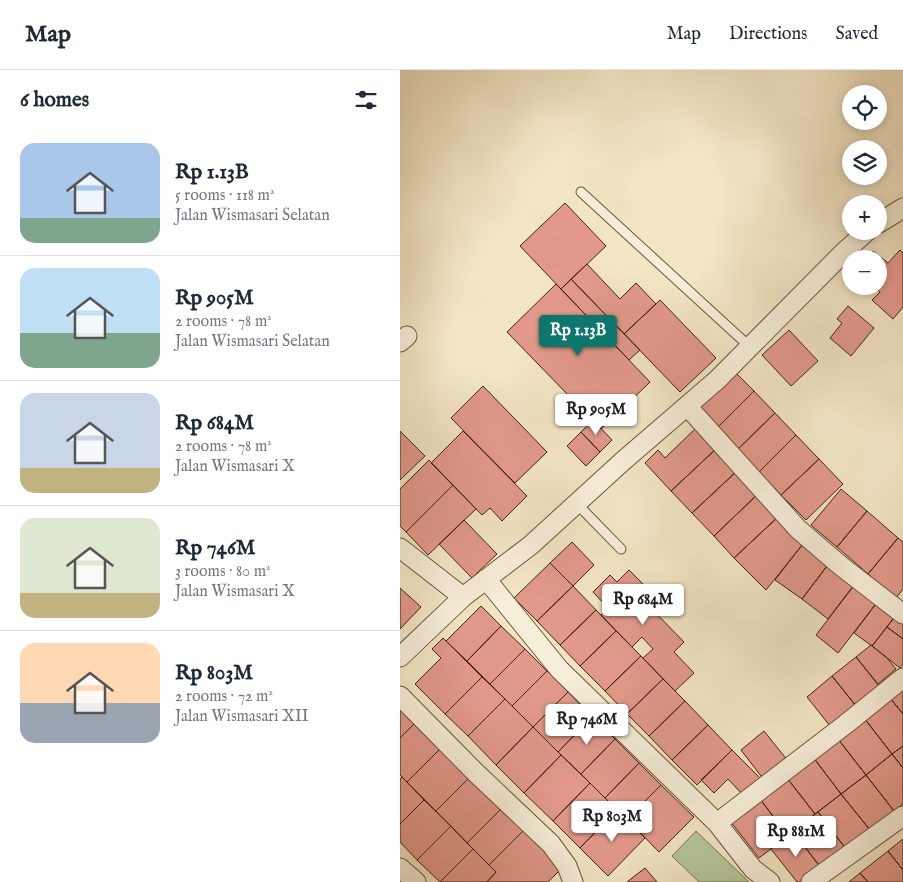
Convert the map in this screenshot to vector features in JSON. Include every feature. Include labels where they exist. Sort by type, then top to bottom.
[{"type":"street","points":[[887,218],[903,208]]},
{"type":"street","points":[[400,658],[462,597],[531,544],[717,380],[857,240]]},
{"type":"street","points":[[687,406],[798,529],[841,566],[903,614]]},
{"type":"street","points":[[400,548],[462,597]]},
{"type":"street","points":[[486,579],[559,668],[717,823],[753,869],[770,882]]},
{"type":"street","points":[[717,823],[903,678]]},
{"type":"street","points":[[400,696],[476,774],[551,844],[567,866],[573,882]]},
{"type":"street","points":[[811,882],[903,816]]},
{"type":"street","points":[[400,868],[416,882]]},
{"type":"lane","points":[[582,192],[750,346]]},
{"type":"lane","points":[[576,503],[621,549]]},
{"type":"green space","points":[[696,831],[749,882],[699,882],[672,856]]},
{"type":"building","points":[[565,203],[606,246],[561,289],[520,246]]},
{"type":"building","points":[[900,250],[903,253],[903,307],[893,319],[872,300],[877,295],[887,295],[888,263]]},
{"type":"building","points":[[587,264],[620,299],[636,283],[656,304],[624,334],[571,279]]},
{"type":"building","points":[[571,279],[640,350],[629,360],[561,289]]},
{"type":"building","points":[[556,284],[650,382],[601,429],[507,332]]},
{"type":"building","points":[[660,300],[716,358],[680,392],[624,334]]},
{"type":"building","points":[[848,306],[874,328],[851,356],[830,338],[842,323],[837,319]]},
{"type":"building","points":[[789,330],[818,361],[791,386],[762,355]]},
{"type":"building","points":[[736,373],[754,391],[717,428],[698,409]]},
{"type":"building","points":[[483,386],[547,452],[515,483],[451,418]]},
{"type":"building","points":[[754,391],[775,413],[737,450],[717,428]]},
{"type":"building","points":[[775,413],[796,435],[759,472],[737,450]]},
{"type":"building","points":[[593,420],[612,440],[600,452],[581,432]]},
{"type":"building","points":[[697,427],[717,448],[671,491],[645,463],[658,450],[665,458]]},
{"type":"building","points":[[400,431],[425,456],[400,480]]},
{"type":"building","points":[[463,431],[527,496],[502,521],[490,508],[482,515],[431,463]]},
{"type":"building","points":[[581,432],[600,452],[586,466],[567,446]]},
{"type":"building","points":[[796,435],[819,459],[781,495],[759,472]]},
{"type":"building","points":[[717,448],[738,470],[692,513],[671,491]]},
{"type":"building","points":[[819,459],[843,484],[806,520],[781,495]]},
{"type":"building","points":[[429,460],[453,485],[406,532],[400,526],[400,489]]},
{"type":"building","points":[[738,470],[759,493],[714,536],[692,513]]},
{"type":"building","points":[[453,485],[476,509],[428,555],[406,532]]},
{"type":"building","points":[[841,489],[867,511],[837,547],[811,525]]},
{"type":"building","points":[[759,493],[780,515],[734,558],[714,536]]},
{"type":"building","points":[[867,511],[898,538],[868,574],[837,547]]},
{"type":"building","points":[[778,517],[803,544],[766,590],[734,558]]},
{"type":"building","points":[[464,520],[497,554],[472,578],[439,544]]},
{"type":"building","points":[[898,538],[903,542],[903,589],[896,598],[868,574]]},
{"type":"building","points":[[572,542],[594,565],[573,586],[550,563]]},
{"type":"building","points":[[802,545],[827,566],[802,599],[775,580]]},
{"type":"building","points":[[550,563],[573,586],[537,621],[514,598]]},
{"type":"building","points":[[827,566],[853,586],[828,619],[802,599]]},
{"type":"building","points":[[629,570],[655,596],[647,604],[684,642],[674,652],[694,673],[675,691],[643,658],[653,649],[642,637],[632,647],[601,615],[608,608],[593,592],[610,575],[617,582]]},
{"type":"building","points":[[856,583],[878,601],[838,653],[816,635]]},
{"type":"building","points":[[573,586],[596,610],[560,645],[537,621]]},
{"type":"building","points":[[400,588],[421,607],[400,629]]},
{"type":"building","points":[[878,601],[896,615],[872,646],[854,633]]},
{"type":"building","points":[[481,606],[501,626],[467,661],[446,641]]},
{"type":"building","points":[[596,610],[616,631],[580,666],[560,645]]},
{"type":"building","points":[[896,615],[903,620],[903,639],[887,627]]},
{"type":"building","points":[[501,626],[525,649],[490,684],[467,661]]},
{"type":"building","points":[[887,627],[903,639],[903,664],[900,668],[872,646]]},
{"type":"building","points":[[616,631],[641,656],[605,691],[580,666]]},
{"type":"building","points":[[443,638],[482,677],[445,714],[415,684],[441,658],[432,649]]},
{"type":"building","points":[[871,645],[887,658],[896,669],[878,684],[856,657]]},
{"type":"building","points":[[525,649],[547,671],[512,706],[490,684]]},
{"type":"building","points":[[641,656],[663,679],[627,714],[605,691]]},
{"type":"building","points":[[856,657],[879,686],[856,706],[832,676]]},
{"type":"building","points":[[547,671],[568,692],[533,727],[512,706]]},
{"type":"building","points":[[832,676],[856,706],[830,726],[807,697]]},
{"type":"building","points":[[482,677],[505,699],[468,736],[445,714]]},
{"type":"building","points":[[663,679],[685,701],[649,736],[627,714]]},
{"type":"building","points":[[903,688],[903,714],[890,698]]},
{"type":"building","points":[[568,692],[592,717],[558,752],[533,727]]},
{"type":"building","points":[[890,698],[903,714],[903,746],[892,754],[864,718]]},
{"type":"building","points":[[505,699],[533,727],[496,765],[468,736]]},
{"type":"building","points":[[685,701],[708,725],[672,760],[649,736]]},
{"type":"building","points":[[400,704],[417,721],[400,738]]},
{"type":"building","points":[[592,717],[615,739],[581,774],[558,752]]},
{"type":"building","points":[[864,718],[892,754],[866,775],[838,739]]},
{"type":"building","points":[[417,721],[442,747],[407,782],[400,775],[400,738]]},
{"type":"building","points":[[708,725],[732,750],[697,785],[672,760]]},
{"type":"building","points":[[533,727],[561,755],[524,793],[496,765]]},
{"type":"building","points":[[764,731],[788,761],[764,780],[741,750]]},
{"type":"building","points":[[615,739],[639,763],[605,798],[581,774]]},
{"type":"building","points":[[838,739],[866,775],[841,794],[813,757]]},
{"type":"building","points":[[903,746],[903,768],[892,754]]},
{"type":"building","points":[[442,747],[471,776],[436,811],[407,782]]},
{"type":"building","points":[[732,750],[760,778],[743,795],[728,779],[714,793],[701,780]]},
{"type":"building","points":[[892,754],[903,768],[903,804],[894,811],[866,775]]},
{"type":"building","points":[[561,755],[590,783],[553,821],[524,793]]},
{"type":"building","points":[[813,757],[841,794],[815,814],[787,778]]},
{"type":"building","points":[[639,763],[661,785],[627,819],[605,798]]},
{"type":"building","points":[[866,775],[894,811],[870,830],[841,794]]},
{"type":"building","points":[[471,776],[502,808],[467,843],[436,811]]},
{"type":"building","points":[[402,777],[424,800],[400,824],[400,779]]},
{"type":"building","points":[[787,778],[815,814],[788,836],[760,799]]},
{"type":"building","points":[[590,783],[617,810],[580,848],[553,821]]},
{"type":"building","points":[[661,785],[694,817],[659,852],[627,819]]},
{"type":"building","points":[[841,794],[870,830],[846,849],[818,812]]},
{"type":"building","points":[[760,799],[788,836],[759,858],[731,822]]},
{"type":"building","points":[[424,800],[451,826],[417,860],[400,842],[400,824]]},
{"type":"building","points":[[502,808],[524,830],[489,865],[467,843]]},
{"type":"building","points":[[617,810],[645,838],[608,876],[580,848]]},
{"type":"building","points":[[818,812],[846,849],[821,868],[793,831]]},
{"type":"building","points":[[451,826],[473,849],[440,882],[417,860]]},
{"type":"building","points":[[524,830],[562,868],[548,882],[487,882],[496,872],[489,865]]},
{"type":"building","points":[[793,831],[821,868],[804,882],[797,882],[771,849]]},
{"type":"building","points":[[903,839],[903,870],[888,851]]},
{"type":"building","points":[[473,849],[496,872],[487,882],[440,882]]},
{"type":"building","points":[[888,851],[903,870],[903,882],[868,882],[860,873]]},
{"type":"building","points":[[645,868],[657,882],[627,882]]},
{"type":"building","points":[[860,873],[868,882],[849,882]]}]
